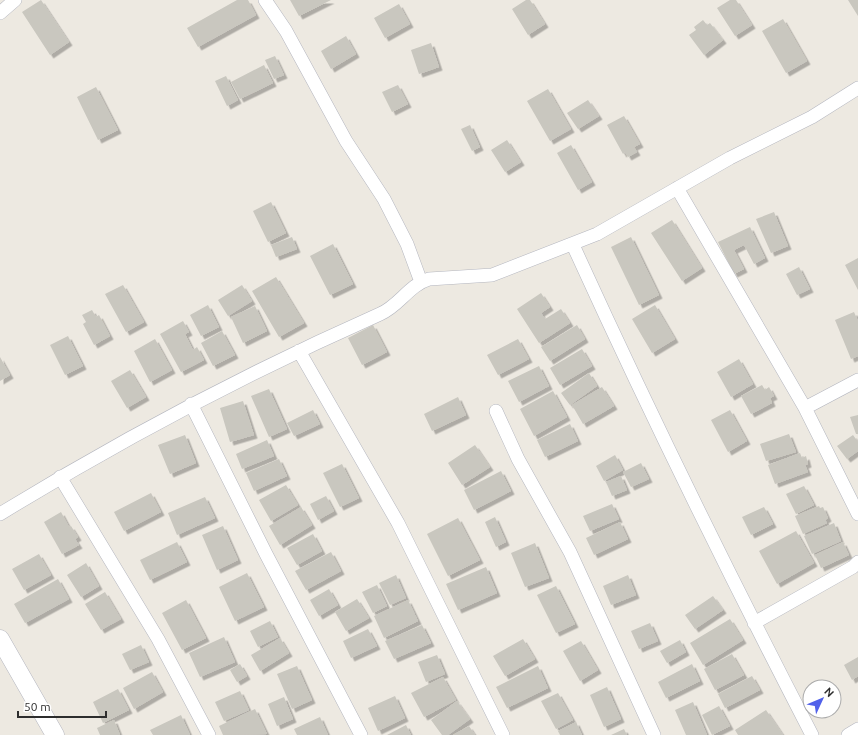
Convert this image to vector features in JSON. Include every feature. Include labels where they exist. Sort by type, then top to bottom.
[{"type":"street","points":[[0,12],[15,0]]},
{"type":"street","points":[[264,0],[286,32],[346,141],[384,199],[407,244],[421,282]]},
{"type":"street","points":[[0,514],[60,478],[191,404],[299,351],[383,313],[399,302],[421,282],[429,279],[492,275],[573,245],[597,234],[730,158],[812,117],[858,88]]},
{"type":"street","points":[[677,188],[805,408],[858,514]]},
{"type":"street","points":[[573,245],[631,374],[754,623],[812,735]]},
{"type":"street","points":[[299,351],[398,523],[503,735]]},
{"type":"street","points":[[805,408],[858,380]]},
{"type":"street","points":[[191,404],[266,554],[360,735]]},
{"type":"street","points":[[496,411],[518,459],[570,552],[654,735]]},
{"type":"street","points":[[60,478],[158,639],[209,735]]},
{"type":"street","points":[[754,623],[853,567],[858,562]]},
{"type":"street","points":[[0,639],[55,735]]},
{"type":"street","points":[[848,735],[858,729]]},
{"type":"building","points":[[41,0],[69,42],[50,55],[22,12]]},
{"type":"building","points":[[237,0],[248,0],[256,15],[198,47],[187,28]]},
{"type":"building","points":[[290,0],[331,0],[299,16]]},
{"type":"building","points":[[526,0],[530,0],[545,24],[528,35],[512,9]]},
{"type":"building","points":[[730,0],[736,0],[752,25],[735,36],[717,8]]},
{"type":"building","points":[[848,0],[858,0],[858,16]]},
{"type":"building","points":[[399,4],[410,24],[385,38],[374,18]]},
{"type":"building","points":[[783,19],[807,61],[786,73],[762,31]]},
{"type":"building","points":[[703,20],[707,25],[710,23],[723,40],[704,55],[689,35],[696,30],[694,27]]},
{"type":"building","points":[[346,36],[356,54],[331,69],[321,51]]},
{"type":"building","points":[[431,43],[439,67],[419,74],[411,50]]},
{"type":"building","points":[[275,56],[284,75],[274,79],[265,60]]},
{"type":"building","points":[[264,65],[273,83],[240,99],[231,82]]},
{"type":"building","points":[[226,76],[238,100],[227,106],[215,81]]},
{"type":"building","points":[[398,85],[408,104],[392,112],[382,92]]},
{"type":"building","points":[[96,87],[118,130],[98,140],[77,97]]},
{"type":"building","points":[[548,89],[571,129],[550,141],[527,101]]},
{"type":"building","points":[[588,100],[599,116],[578,129],[567,113]]},
{"type":"building","points":[[624,116],[640,144],[634,147],[637,152],[628,157],[625,152],[623,154],[607,125]]},
{"type":"building","points":[[470,125],[480,147],[472,151],[461,129]]},
{"type":"building","points":[[507,140],[521,162],[505,172],[491,150]]},
{"type":"building","points":[[571,145],[592,182],[578,190],[557,153]]},
{"type":"building","points":[[271,202],[286,233],[268,242],[253,211]]},
{"type":"building","points":[[774,212],[788,246],[771,253],[756,219]]},
{"type":"building","points":[[672,220],[702,268],[682,281],[651,233]]},
{"type":"building","points":[[750,227],[765,258],[754,264],[744,245],[734,250],[744,269],[734,274],[718,242]]},
{"type":"building","points":[[292,237],[297,249],[276,257],[271,245]]},
{"type":"building","points":[[631,237],[659,295],[639,305],[611,247]]},
{"type":"building","points":[[333,244],[353,284],[330,295],[310,256]]},
{"type":"building","points":[[858,258],[858,290],[845,265]]},
{"type":"building","points":[[799,267],[810,289],[797,295],[786,274]]},
{"type":"building","points":[[276,277],[304,323],[279,337],[252,291]]},
{"type":"building","points":[[123,285],[144,322],[126,332],[105,294]]},
{"type":"building","points":[[242,285],[252,301],[228,316],[218,300]]},
{"type":"building","points":[[541,293],[550,307],[541,313],[545,319],[561,309],[570,323],[539,343],[517,309]]},
{"type":"building","points":[[208,305],[219,327],[201,336],[190,315]]},
{"type":"building","points":[[655,305],[675,339],[652,353],[632,319]]},
{"type":"building","points":[[255,306],[267,331],[243,343],[231,317]]},
{"type":"building","points":[[92,310],[96,317],[99,315],[110,336],[94,345],[83,324],[86,322],[82,315]]},
{"type":"building","points":[[854,312],[858,321],[858,356],[851,359],[835,320]]},
{"type":"building","points":[[183,321],[189,332],[185,334],[193,350],[197,347],[204,360],[181,372],[160,334]]},
{"type":"building","points":[[373,325],[387,352],[362,365],[348,338]]},
{"type":"building","points":[[577,325],[585,339],[550,361],[541,347]]},
{"type":"building","points":[[222,331],[235,355],[213,366],[201,343]]},
{"type":"building","points":[[68,336],[83,366],[65,375],[50,345]]},
{"type":"building","points":[[155,339],[172,370],[150,382],[134,351]]},
{"type":"building","points":[[518,339],[529,359],[498,375],[487,355]]},
{"type":"building","points":[[582,349],[592,366],[560,385],[550,368]]},
{"type":"building","points":[[0,357],[10,375],[0,381]]},
{"type":"building","points":[[739,359],[753,384],[731,397],[717,372]]},
{"type":"building","points":[[539,366],[549,386],[519,402],[508,381]]},
{"type":"building","points":[[130,370],[146,397],[127,408],[111,381]]},
{"type":"building","points":[[589,373],[597,386],[570,405],[561,393]]},
{"type":"building","points":[[762,385],[765,390],[769,387],[774,396],[770,398],[772,403],[751,414],[741,396]]},
{"type":"building","points":[[602,387],[614,406],[583,424],[572,405]]},
{"type":"building","points":[[269,389],[287,429],[269,437],[251,396]]},
{"type":"building","points":[[553,391],[567,417],[534,436],[520,409]]},
{"type":"building","points":[[458,397],[466,415],[432,431],[424,414]]},
{"type":"building","points":[[243,401],[254,435],[230,442],[220,408]]},
{"type":"building","points":[[313,410],[320,424],[294,436],[287,423]]},
{"type":"building","points":[[730,410],[747,441],[728,452],[711,420]]},
{"type":"building","points":[[858,415],[858,434],[856,434],[850,417]]},
{"type":"building","points":[[570,424],[578,441],[545,457],[537,440]]},
{"type":"building","points":[[789,434],[796,452],[766,461],[760,444]]},
{"type":"building","points":[[185,435],[196,463],[170,474],[158,445]]},
{"type":"building","points":[[853,435],[858,442],[858,451],[847,459],[837,446]]},
{"type":"building","points":[[267,440],[274,456],[242,469],[236,454]]},
{"type":"building","points":[[475,445],[490,467],[462,485],[448,463]]},
{"type":"building","points":[[800,453],[802,458],[806,456],[808,464],[805,465],[808,472],[775,484],[768,465]]},
{"type":"building","points":[[615,455],[623,470],[604,481],[596,466]]},
{"type":"building","points":[[279,459],[287,476],[254,491],[246,473]]},
{"type":"building","points":[[641,463],[649,479],[631,487],[623,472]]},
{"type":"building","points":[[342,464],[359,498],[340,507],[323,473]]},
{"type":"building","points":[[501,471],[511,491],[474,510],[464,490]]},
{"type":"building","points":[[621,476],[627,490],[612,496],[606,482]]},
{"type":"building","points":[[286,485],[298,505],[271,521],[259,500]]},
{"type":"building","points":[[804,486],[814,505],[796,514],[786,494]]},
{"type":"building","points":[[151,493],[161,512],[124,531],[114,512]]},
{"type":"building","points":[[326,496],[334,511],[318,520],[310,504]]},
{"type":"building","points":[[205,497],[215,518],[177,535],[168,513]]},
{"type":"building","points":[[612,504],[619,519],[590,531],[583,516]]},
{"type":"building","points":[[819,506],[820,508],[823,507],[828,518],[825,520],[827,523],[803,534],[795,516]]},
{"type":"building","points":[[301,507],[312,525],[280,545],[269,526]]},
{"type":"building","points":[[764,507],[773,524],[751,535],[742,517]]},
{"type":"building","points":[[61,512],[69,527],[71,526],[78,537],[75,539],[79,545],[62,554],[44,522]]},
{"type":"building","points":[[495,517],[506,542],[496,547],[485,522]]},
{"type":"building","points":[[458,518],[480,560],[448,576],[427,534]]},
{"type":"building","points":[[620,522],[628,539],[594,555],[586,538]]},
{"type":"building","points":[[834,523],[841,541],[812,554],[804,536]]},
{"type":"building","points":[[223,526],[238,560],[217,570],[202,535]]},
{"type":"building","points":[[796,531],[814,563],[777,584],[759,551]]},
{"type":"building","points":[[313,534],[322,551],[297,565],[287,548]]},
{"type":"building","points":[[177,542],[187,562],[150,580],[140,560]]},
{"type":"building","points":[[843,542],[849,555],[821,568],[815,555]]},
{"type":"building","points":[[535,543],[549,578],[525,587],[511,553]]},
{"type":"building","points":[[331,552],[341,571],[306,590],[295,571]]},
{"type":"building","points":[[39,554],[51,575],[24,590],[12,569]]},
{"type":"building","points":[[86,563],[99,586],[81,597],[67,575]]},
{"type":"building","points":[[486,567],[497,593],[458,610],[446,584]]},
{"type":"building","points":[[247,573],[264,607],[235,621],[219,587]]},
{"type":"building","points":[[396,575],[406,598],[390,605],[379,583]]},
{"type":"building","points":[[628,575],[636,595],[611,605],[603,586]]},
{"type":"building","points":[[58,579],[69,599],[25,623],[14,604]]},
{"type":"building","points":[[377,585],[387,606],[373,613],[362,592]]},
{"type":"building","points":[[556,586],[575,624],[556,633],[537,595]]},
{"type":"building","points":[[329,589],[338,605],[319,616],[310,600]]},
{"type":"building","points":[[105,592],[121,619],[101,630],[85,604]]},
{"type":"building","points":[[713,596],[723,610],[695,629],[685,615]]},
{"type":"building","points":[[357,599],[369,618],[346,631],[335,612]]},
{"type":"building","points":[[186,600],[206,638],[182,650],[162,613]]},
{"type":"building","points":[[408,600],[418,621],[384,638],[374,616]]},
{"type":"building","points":[[730,619],[743,640],[703,665],[690,643]]},
{"type":"building","points":[[270,621],[278,637],[258,647],[250,631]]},
{"type":"building","points":[[650,623],[658,641],[639,649],[631,631]]},
{"type":"building","points":[[422,625],[431,643],[394,659],[385,641]]},
{"type":"building","points":[[368,629],[377,646],[351,658],[343,641]]},
{"type":"building","points":[[224,637],[235,662],[200,677],[189,653]]},
{"type":"building","points":[[280,638],[289,653],[260,671],[251,655]]},
{"type":"building","points":[[523,639],[535,659],[505,676],[493,656]]},
{"type":"building","points":[[680,640],[686,652],[667,663],[660,651]]},
{"type":"building","points":[[581,641],[598,670],[580,681],[563,651]]},
{"type":"building","points":[[141,645],[149,662],[130,670],[122,654]]},
{"type":"building","points":[[732,654],[744,675],[715,690],[704,669]]},
{"type":"building","points":[[437,655],[445,674],[426,682],[418,662]]},
{"type":"building","points":[[858,657],[858,676],[852,680],[844,665]]},
{"type":"building","points":[[240,664],[247,676],[237,682],[230,670]]},
{"type":"building","points":[[692,664],[700,681],[666,698],[658,682]]},
{"type":"building","points":[[297,666],[312,700],[292,709],[277,674]]},
{"type":"building","points":[[538,666],[548,688],[507,708],[496,687]]},
{"type":"building","points":[[152,672],[163,692],[134,709],[123,688]]},
{"type":"building","points":[[752,676],[760,690],[725,708],[718,694]]},
{"type":"building","points":[[443,677],[456,700],[424,717],[411,693]]},
{"type":"building","points":[[607,687],[621,719],[604,727],[590,695]]},
{"type":"building","points":[[118,689],[129,710],[103,723],[93,702]]},
{"type":"building","points":[[240,691],[249,710],[224,721],[215,702]]},
{"type":"building","points":[[558,693],[573,720],[556,729],[541,701]]},
{"type":"building","points":[[395,696],[405,718],[378,731],[368,708]]},
{"type":"building","points":[[284,697],[293,719],[277,726],[268,704]]},
{"type":"building","points":[[457,701],[470,719],[448,735],[442,735],[431,720]]},
{"type":"building","points":[[693,702],[707,735],[686,735],[675,710]]},
{"type":"building","points":[[719,706],[730,726],[712,735],[702,715]]},
{"type":"building","points":[[255,709],[267,734],[223,735],[219,726]]},
{"type":"building","points":[[766,710],[783,735],[738,735],[735,730]]},
{"type":"building","points":[[181,715],[190,735],[153,735],[150,730]]},
{"type":"building","points":[[320,717],[328,735],[297,735],[294,729]]},
{"type":"building","points":[[114,720],[120,735],[100,735],[97,728]]},
{"type":"building","points":[[576,722],[582,735],[560,735],[558,731]]},
{"type":"building","points":[[406,725],[411,735],[387,735]]},
{"type":"building","points":[[469,726],[475,735],[453,735]]},
{"type":"building","points":[[624,729],[627,735],[611,735]]}]
